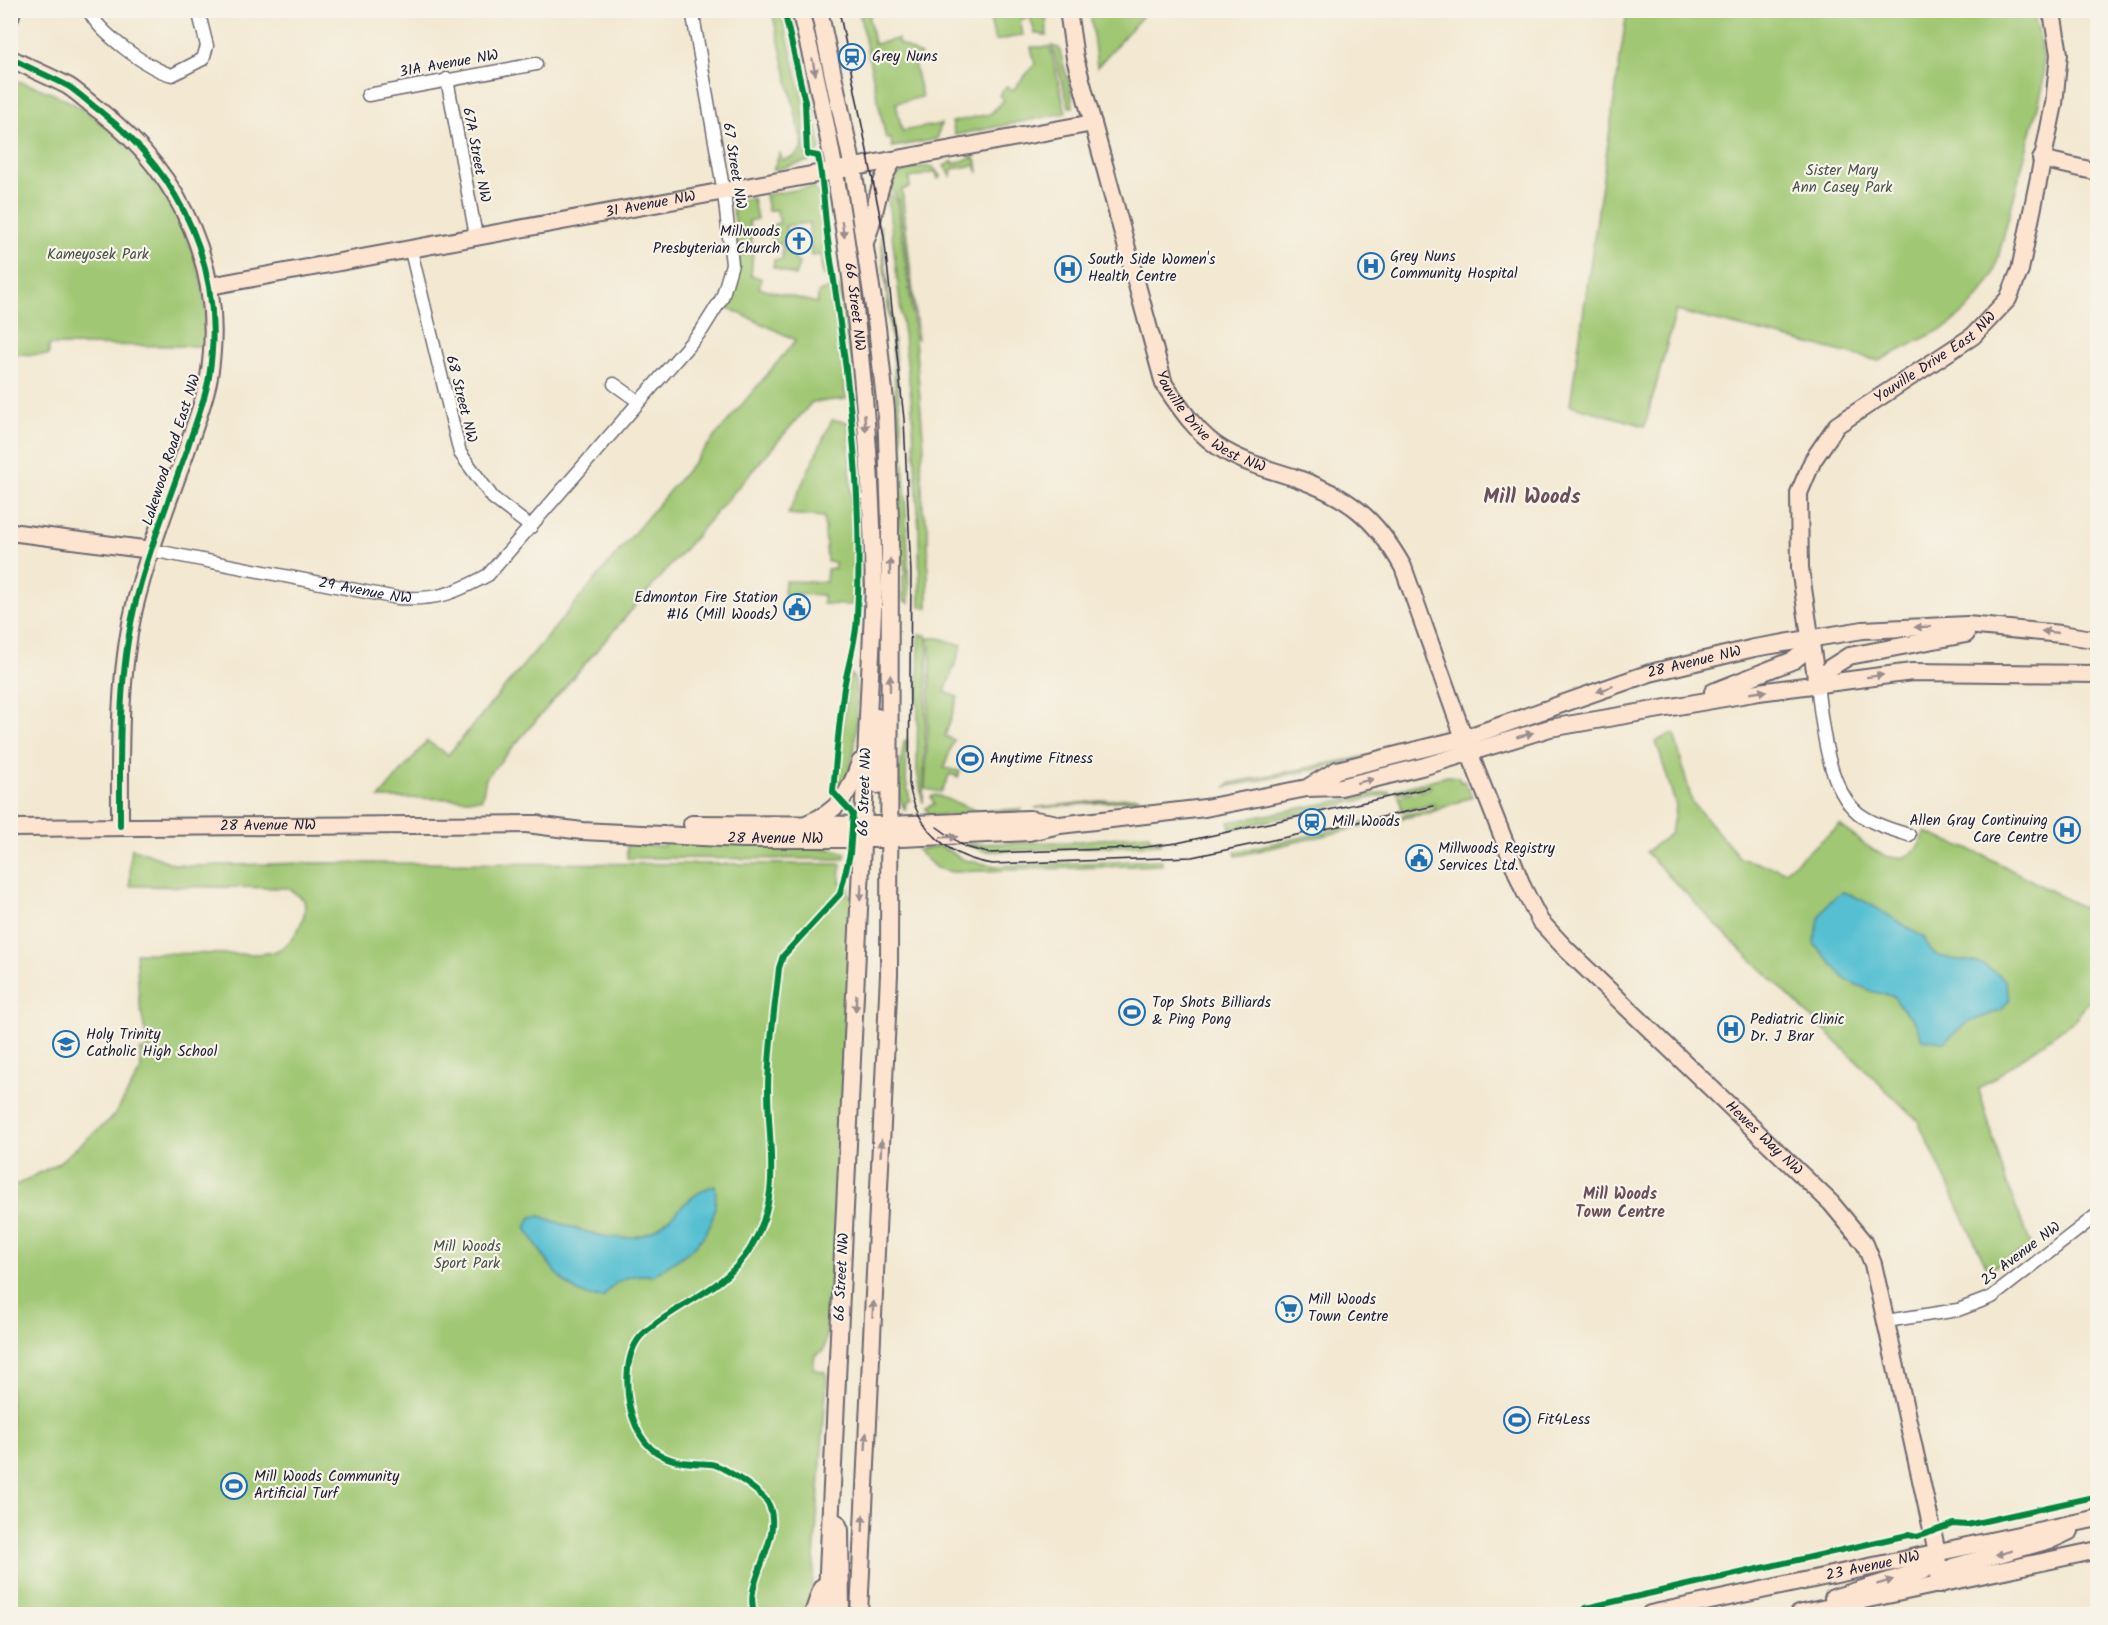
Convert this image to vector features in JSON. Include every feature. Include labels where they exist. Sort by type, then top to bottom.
[{"type":"street","points":[[10,18],[12,10]]},
{"type":"street","points":[[89,10],[100,28],[159,72],[172,75],[203,59],[207,47],[198,10]]},
{"type":"street","name":"67 Street NW","points":[[692,10],[724,193],[732,264],[722,298],[708,322]]},
{"type":"street","name":"66 Street NW","points":[[800,10],[813,60],[851,278],[870,484],[874,589],[866,744],[878,832],[884,1069],[859,1614]]},
{"type":"street","name":"66 Street NW","points":[[819,10],[853,168],[865,242],[886,410],[891,561],[878,832],[831,1505],[826,1614]]},
{"type":"street","name":"Youville Drive West NW","points":[[1068,10],[1075,58],[1164,384],[1194,424],[1224,451],[1331,492],[1362,511],[1385,535],[1403,567],[1467,745]]},
{"type":"street","name":"Youville Drive East NW","points":[[1817,684],[1800,568],[1799,493],[1814,460],[1837,424],[1973,336],[2008,299],[2020,270],[2054,104],[2060,54],[2054,18],[2049,10]]},
{"type":"street","name":"Lakewood Road East NW","points":[[10,58],[69,87],[123,129],[153,160],[192,223],[210,286],[212,331],[209,378],[151,550],[134,610],[125,656],[120,826]]},
{"type":"street","name":"31A Avenue NW","points":[[368,95],[536,64]]},
{"type":"street","name":"67A Street NW","points":[[447,79],[476,236]]},
{"type":"street","name":"31 Avenue NW","points":[[210,286],[411,251],[476,236],[724,193],[1093,123]]},
{"type":"street","points":[[2041,159],[2097,172]]},
{"type":"street","points":[[865,242],[874,222],[879,186],[894,160]]},
{"type":"street","name":"68 Street NW","points":[[411,251],[460,453],[493,498],[531,527]]},
{"type":"street","name":"29 Avenue NW","points":[[10,532],[151,550],[362,592],[420,599],[449,595],[489,575],[708,322]]},
{"type":"street","points":[[614,384],[638,401]]},
{"type":"street","name":"28 Avenue NW","points":[[1467,745],[1661,670],[1704,659],[1812,638],[1863,630],[1967,625],[2097,640]]},
{"type":"street","points":[[1909,835],[1887,828],[1858,813],[1843,794],[1829,760],[1817,684],[1830,668],[1850,656],[2002,628]]},
{"type":"street","points":[[1679,706],[1794,660],[1805,651],[1812,638]]},
{"type":"street","name":"28 Avenue NW","points":[[527,824],[582,831],[742,839],[878,832],[1029,832],[1060,825],[1205,808],[1307,788],[1337,770],[1550,728],[1817,684],[1912,672],[2097,674]]},
{"type":"street","points":[[870,682],[877,700],[878,832]]},
{"type":"street","points":[[802,826],[836,809],[842,802],[850,790],[866,744]]},
{"type":"street","name":"Hewes Way NW","points":[[1467,745],[1514,866],[1540,921],[1567,950],[1774,1146],[1846,1220],[1864,1244],[1873,1264],[1937,1552],[1939,1585]]},
{"type":"street","name":"28 Avenue NW","points":[[10,828],[576,822],[802,826],[878,832]]},
{"type":"street","name":"25 Avenue NW","points":[[1886,1321],[1958,1310],[1992,1296],[2097,1214]]},
{"type":"street","points":[[831,1505],[840,1530],[841,1614]]},
{"type":"street","points":[[1939,1585],[1946,1571],[1953,1567],[2052,1539],[2097,1518]]},
{"type":"street","name":"23 Avenue NW","points":[[1650,1614],[2097,1518]]},
{"type":"street","points":[[862,1546],[871,1614]]},
{"type":"street","points":[[1798,1614],[2097,1550]]},
{"type":"street","points":[[1790,1614],[1837,1596],[1922,1571],[1934,1563],[1937,1552]]},
{"type":"street","points":[[813,1614],[828,1569]]},
{"type":"street","points":[[1704,1614],[1753,1599],[1780,1586]]},
{"type":"green space","points":[[1090,10],[1147,10],[1097,67]]},
{"type":"green space","points":[[772,11],[781,11],[803,101],[805,154],[809,161],[773,170],[780,153],[782,160],[794,157],[803,147]]},
{"type":"green space","points":[[786,11],[791,11],[808,79],[820,147],[817,155],[810,154],[809,105]]},
{"type":"green space","points":[[859,11],[874,11],[869,18],[874,44],[898,39],[898,43],[921,55],[913,59],[922,97],[896,103],[902,131],[941,124],[937,139],[892,147],[891,138],[886,139]]},
{"type":"green space","points":[[964,11],[1046,11],[1047,36],[1035,33],[1030,17],[1020,20],[1023,35],[995,41],[989,13]]},
{"type":"green space","name":"Sister Mary Ann Casey Park","points":[[1627,11],[2032,11],[2042,48],[2043,87],[1993,277],[1973,304],[1950,325],[1879,361],[1676,311],[1645,426],[1570,405]]},
{"type":"green space","points":[[1052,46],[1059,48],[1073,107],[1069,107]]},
{"type":"green space","points":[[1031,47],[1050,47],[1066,113],[955,135],[952,122],[990,114],[1004,100],[999,95],[1007,86],[1013,90],[1035,64]]},
{"type":"green space","name":"Kameyosek Park","points":[[10,79],[55,95],[87,112],[121,140],[143,164],[179,220],[192,251],[201,283],[206,315],[205,346],[49,345],[49,355],[12,354],[12,522]]},
{"type":"green space","points":[[973,157],[977,162],[978,173],[975,165],[952,169],[951,176],[944,166],[953,161],[954,164]]},
{"type":"green space","points":[[914,167],[933,167],[941,177],[938,179],[936,172],[909,178],[910,187],[902,190],[918,340],[899,201],[890,187],[898,174]]},
{"type":"green space","points":[[812,187],[819,193],[831,272],[823,276],[820,255],[811,256],[809,223],[785,226],[790,242],[772,245],[771,226],[780,222],[776,209],[768,211],[765,195]]},
{"type":"green space","points":[[887,191],[897,201],[914,327],[924,448],[921,462],[923,511],[928,525],[928,608],[920,607],[919,530],[912,406]]},
{"type":"green space","points":[[753,198],[757,219],[749,221],[753,252],[751,276],[761,278],[759,288],[817,303],[819,292],[833,286],[846,399],[812,402],[486,778],[482,799],[379,798],[427,741],[448,755],[796,340],[726,307],[735,282],[738,257],[737,232],[732,206],[739,200]]},
{"type":"green space","points":[[880,225],[900,414],[909,603],[903,600],[903,576],[905,575],[904,561],[901,561],[894,364]]},
{"type":"green space","points":[[793,245],[795,260],[799,263],[795,276],[773,267],[774,260],[782,260],[782,246]]},
{"type":"green space","points":[[838,286],[844,293],[855,391],[851,395]]},
{"type":"green space","points":[[862,311],[873,359],[872,392],[872,391]]},
{"type":"green space","points":[[832,420],[848,422],[855,586],[852,605],[823,604],[823,595],[784,594],[785,581],[826,582],[827,569],[835,568],[835,562],[827,562],[824,517],[788,514]]},
{"type":"green space","points":[[853,424],[857,426],[859,432],[864,520],[865,571],[860,600],[858,472]]},
{"type":"green space","points":[[919,635],[926,635],[928,649],[923,803],[917,770]]},
{"type":"green space","points":[[929,638],[939,638],[962,645],[945,692],[958,697],[945,736],[954,740],[944,768],[960,771],[958,777],[950,774],[941,792],[925,789],[931,659]]},
{"type":"green space","points":[[851,674],[857,704],[854,749],[848,776],[837,794],[847,686]]},
{"type":"green space","points":[[1674,733],[1692,802],[1740,858],[1785,871],[1840,825],[1874,850],[1897,858],[1908,856],[1917,847],[1925,832],[1985,856],[2093,913],[2097,920],[2097,992],[2093,994],[2076,1019],[1979,1089],[2006,1182],[2032,1247],[1988,1270],[1918,1121],[1724,933],[1646,852],[1671,833],[1676,806],[1656,741]]},
{"type":"green space","points":[[907,740],[906,781],[910,800],[906,802],[905,810],[899,795],[899,777],[904,742]]},
{"type":"green space","points":[[1367,756],[1339,765],[1225,787],[1231,783]]},
{"type":"green space","points":[[1447,776],[1459,777],[1460,782],[1464,781],[1473,796],[1429,813],[1402,818],[1402,815],[1435,808],[1434,804],[1402,811],[1399,796],[1430,789],[1430,786],[1397,793],[1396,790]]},
{"type":"green space","points":[[1390,791],[1390,794],[1230,829],[1229,822]]},
{"type":"green space","points":[[936,795],[978,811],[1022,809],[1020,812],[930,816],[925,808],[934,804],[931,797]]},
{"type":"green space","points":[[1136,797],[1141,799],[1035,808]]},
{"type":"green space","points":[[1395,816],[1396,819],[1236,856],[1235,852]]},
{"type":"green space","points":[[1149,834],[1150,840],[1161,839],[1161,844],[985,851],[964,844],[1072,842]]},
{"type":"green space","points":[[664,839],[833,849],[846,853],[844,859],[627,858],[627,842],[664,846]]},
{"type":"green space","points":[[940,846],[964,860],[996,866],[1162,860],[1162,865],[952,872],[936,868],[917,850]]},
{"type":"green space","name":"Mill Woods Sport Park","points":[[132,848],[174,864],[188,866],[309,863],[841,864],[840,883],[849,884],[848,895],[853,896],[853,902],[833,1285],[825,1345],[823,1351],[815,1355],[813,1369],[825,1372],[827,1377],[812,1590],[804,1614],[11,1614],[10,1188],[57,1164],[114,1116],[141,1070],[140,1051],[148,1048],[139,1000],[136,953],[257,954],[274,952],[294,936],[304,914],[304,900],[288,888],[130,886]]},
{"type":"water","points":[[1843,892],[1874,906],[1925,938],[1927,946],[1939,956],[1981,964],[1990,969],[2005,980],[2010,999],[2001,1010],[1967,1023],[1944,1042],[1922,1039],[1914,1020],[1899,1005],[1895,997],[1871,991],[1846,980],[1814,944],[1821,914],[1829,902]]},
{"type":"water","points":[[715,1185],[716,1202],[713,1217],[700,1240],[679,1259],[652,1276],[631,1276],[618,1282],[604,1297],[591,1297],[568,1284],[548,1263],[526,1228],[531,1217],[540,1216],[600,1236],[632,1238],[646,1234],[660,1226],[691,1198]]},
{"type":"tram line","points":[[839,10],[884,236],[904,419],[911,574],[909,784],[919,815],[927,828],[949,848],[977,861],[993,864],[1192,857],[1434,806]]},
{"type":"tram line","points":[[937,827],[965,847],[988,853],[1138,848],[1177,843],[1429,788]]},
{"type":"cycle path","points":[[755,1614],[752,1602],[753,1589],[771,1533],[772,1519],[769,1505],[753,1489],[721,1467],[713,1464],[683,1462],[658,1454],[645,1442],[636,1426],[629,1404],[627,1377],[632,1352],[637,1341],[645,1332],[728,1275],[750,1249],[760,1229],[767,1210],[770,1190],[768,1075],[779,968],[783,956],[840,894],[850,854],[853,814],[833,792],[842,701],[857,617],[859,570],[856,476],[842,334],[820,167],[818,156],[807,154],[805,102],[784,10]]},
{"type":"cycle path","points":[[10,58],[72,89],[129,137],[154,165],[175,196],[192,229],[204,263],[211,300],[213,338],[207,386],[145,568],[129,636],[121,717],[120,826]]},
{"type":"cycle path","points":[[1580,1614],[1586,1608],[1908,1535],[1917,1537],[1953,1524],[1967,1525],[2098,1496]]},
{"type":"place","name":"Grey Nuns","points":[[852,57]]},
{"type":"place","name":"Millwoods Presbyterian Church","points":[[799,241]]},
{"type":"place","name":"Grey Nuns Community Hospital","points":[[1371,266]]},
{"type":"place","name":"South Side Women's Health Centre","points":[[1068,269]]},
{"type":"place","name":"Edmonton Fire Station #16 (Mill Woods)","points":[[797,607]]},
{"type":"place","name":"Anytime Fitness","points":[[970,759]]},
{"type":"place","name":"Mill Woods","points":[[1312,822]]},
{"type":"place","name":"Allen Gray Continuing Care Centre","points":[[2067,830]]},
{"type":"place","name":"Millwoods Registry Services Ltd.","points":[[1419,858]]},
{"type":"place","name":"Top Shots Billiards & Ping Pong","points":[[1132,1012]]},
{"type":"place","name":"Pediatric Clinic Dr. J Brar","points":[[1731,1029]]},
{"type":"place","name":"Holy Trinity Catholic High School","points":[[66,1044]]},
{"type":"place","name":"Mill Woods Town Centre","points":[[1289,1309]]},
{"type":"place","name":"Fit4Less","points":[[1517,1420]]},
{"type":"place","name":"Mill Woods Community Artificial Turf","points":[[234,1486]]},
{"type":"district","name":"Mill Woods","points":[[1532,497]]},
{"type":"district","name":"Mill Woods Town Centre","points":[[1620,1203]]}]
